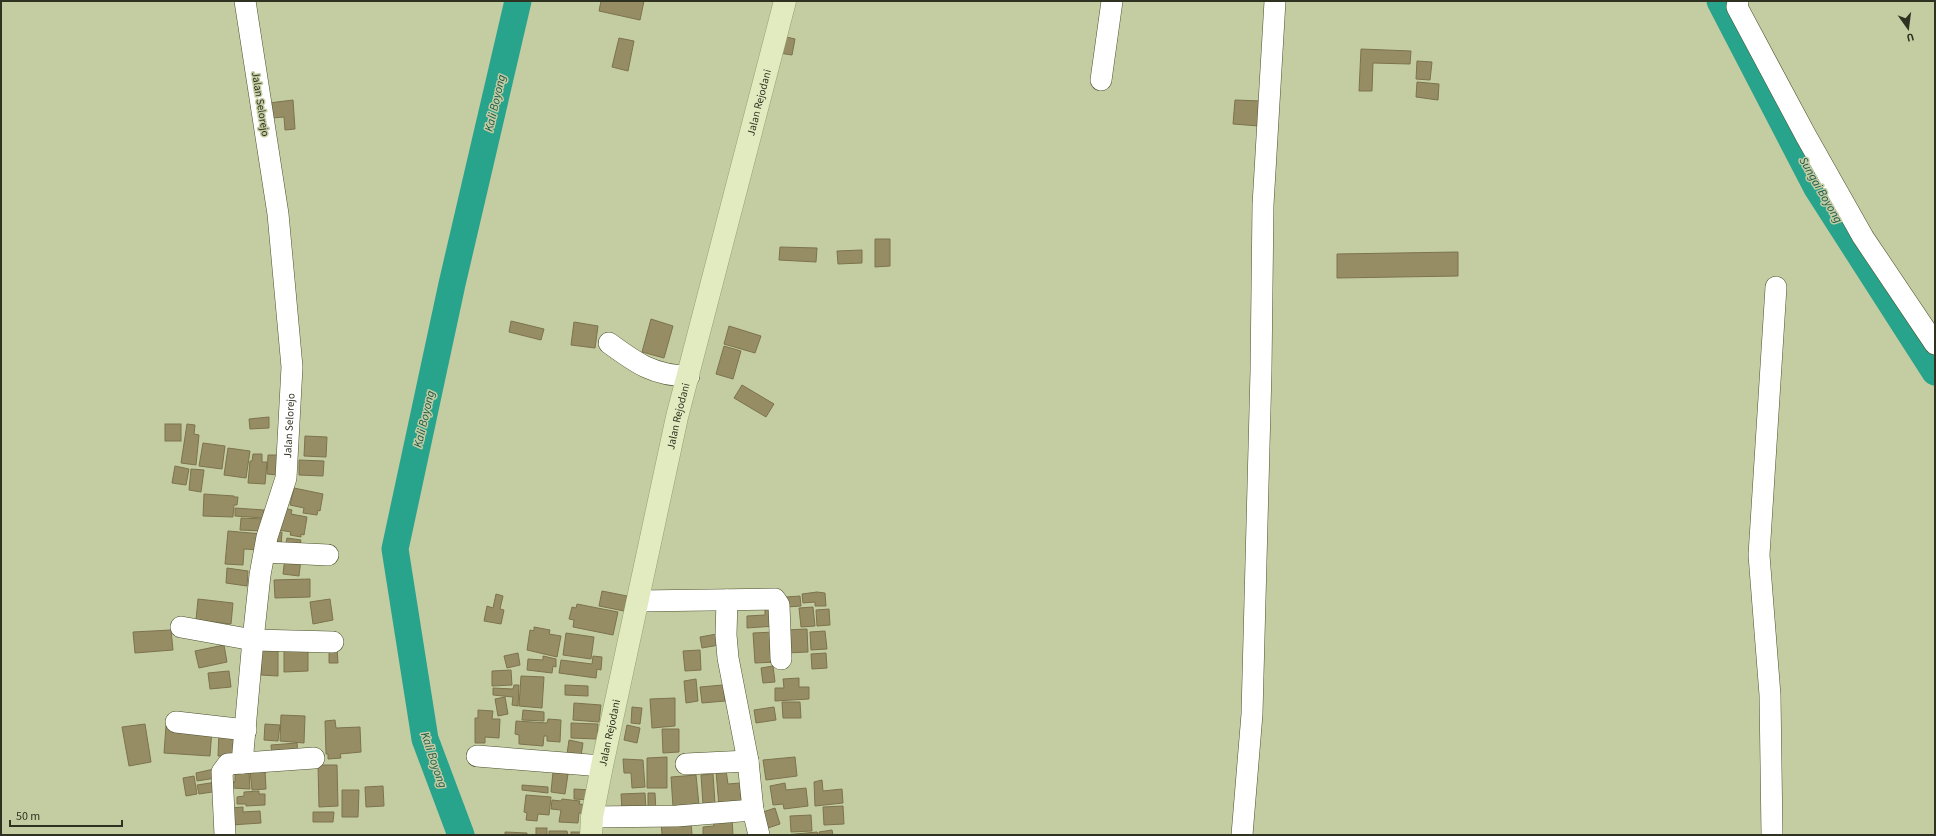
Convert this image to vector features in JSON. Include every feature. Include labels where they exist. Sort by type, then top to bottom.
[{"type":"main road","name":"Jalan Rejodani","points":[[592,826],[602,766],[639,601],[677,417],[785,1]]},
{"type":"street","name":"Jalan Selorejo","points":[[242,762],[246,730],[252,640],[260,575],[267,537],[286,478],[292,367],[278,214],[245,1]]},
{"type":"street","points":[[1101,80],[1112,1]]},
{"type":"street","points":[[1242,835],[1252,714],[1261,371],[1263,205],[1276,1]]},
{"type":"street","points":[[1738,1],[1737,8],[1740,14],[1863,237],[1935,344]]},
{"type":"street","points":[[1772,835],[1770,695],[1759,555],[1776,287]]},
{"type":"street","points":[[609,343],[630,359],[650,370],[673,376],[686,384]]},
{"type":"street","points":[[265,552],[328,555]]},
{"type":"street","points":[[727,600],[726,635],[728,658],[748,761],[753,810],[759,835]]},
{"type":"street","points":[[639,601],[775,600],[778,602],[781,659]]},
{"type":"street","points":[[181,626],[252,640],[333,642]]},
{"type":"street","points":[[176,722],[246,730]]},
{"type":"street","points":[[477,756],[602,766]]},
{"type":"street","points":[[225,835],[222,772],[228,764],[314,758]]},
{"type":"street","points":[[686,764],[748,761]]},
{"type":"street","points":[[592,826],[677,816],[753,810]]},
{"type":"building","points":[[601,1],[644,1],[640,20],[599,11]]},
{"type":"building","points":[[782,36],[795,39],[792,55],[779,53]]},
{"type":"building","points":[[619,38],[634,41],[628,71],[612,67]]},
{"type":"building","points":[[1361,49],[1411,51],[1410,64],[1373,63],[1372,91],[1359,91]]},
{"type":"building","points":[[1417,61],[1432,62],[1430,80],[1416,79]]},
{"type":"building","points":[[1417,82],[1439,84],[1438,100],[1416,97]]},
{"type":"building","points":[[293,100],[295,129],[285,130],[284,117],[271,118],[269,103]]},
{"type":"building","points":[[1235,100],[1261,101],[1259,126],[1233,124]]},
{"type":"building","points":[[875,239],[890,239],[890,266],[875,267]]},
{"type":"building","points":[[780,247],[817,248],[816,262],[779,260]]},
{"type":"building","points":[[862,250],[862,263],[838,264],[837,251]]},
{"type":"building","points":[[1458,252],[1458,276],[1337,278],[1337,254]]},
{"type":"building","points":[[651,319],[673,326],[664,358],[642,352]]},
{"type":"building","points":[[511,321],[544,329],[541,340],[509,332]]},
{"type":"building","points":[[574,322],[598,326],[595,348],[571,345]]},
{"type":"building","points":[[729,326],[761,336],[755,353],[724,344]]},
{"type":"building","points":[[724,346],[741,351],[733,379],[716,374]]},
{"type":"building","points":[[742,385],[774,404],[766,417],[734,398]]},
{"type":"building","points":[[269,417],[269,428],[250,429],[249,419]]},
{"type":"building","points":[[165,424],[181,424],[181,441],[165,441]]},
{"type":"building","points":[[187,424],[195,425],[194,434],[199,435],[196,465],[181,463]]},
{"type":"building","points":[[305,436],[327,437],[326,457],[304,456]]},
{"type":"building","points":[[203,443],[225,446],[222,469],[199,466]]},
{"type":"building","points":[[228,448],[250,451],[246,478],[224,475]]},
{"type":"building","points":[[253,454],[262,454],[262,462],[267,462],[265,484],[248,483],[250,461],[252,461]]},
{"type":"building","points":[[268,455],[279,455],[277,475],[267,474]]},
{"type":"building","points":[[299,460],[324,461],[323,476],[299,475]]},
{"type":"building","points":[[175,466],[189,469],[186,485],[172,483]]},
{"type":"building","points":[[191,469],[204,470],[201,492],[189,490]]},
{"type":"building","points":[[294,488],[323,494],[320,511],[318,510],[317,515],[303,513],[304,508],[290,505]]},
{"type":"building","points":[[204,494],[238,497],[237,505],[234,505],[233,517],[203,516]]},
{"type":"building","points":[[235,508],[264,510],[263,518],[235,516]]},
{"type":"building","points":[[284,508],[292,510],[291,514],[307,517],[304,535],[301,534],[301,537],[290,535],[291,532],[279,530]]},
{"type":"building","points":[[241,518],[263,519],[262,531],[240,530]]},
{"type":"building","points":[[228,531],[262,534],[261,550],[244,549],[243,565],[225,564]]},
{"type":"building","points":[[270,532],[282,532],[281,548],[270,548]]},
{"type":"building","points":[[287,538],[301,540],[299,550],[285,548]]},
{"type":"building","points":[[285,557],[301,559],[299,576],[283,574]]},
{"type":"building","points":[[227,568],[248,571],[247,586],[226,583]]},
{"type":"building","points":[[310,579],[310,597],[275,598],[274,580]]},
{"type":"building","points":[[602,591],[627,596],[624,611],[599,606]]},
{"type":"building","points":[[817,592],[825,593],[826,606],[815,606],[815,602],[803,603],[802,594]]},
{"type":"building","points":[[496,594],[503,596],[500,609],[504,610],[501,624],[484,621],[487,606],[493,608]]},
{"type":"building","points":[[800,596],[801,606],[787,607],[786,597]]},
{"type":"building","points":[[198,599],[233,603],[231,624],[196,620]]},
{"type":"building","points":[[330,599],[333,620],[313,624],[310,602]]},
{"type":"building","points":[[577,604],[618,612],[613,635],[573,627],[574,620],[569,619],[572,607],[576,608]]},
{"type":"building","points":[[765,605],[771,605],[775,626],[747,628],[747,616],[765,615]]},
{"type":"building","points":[[813,607],[815,626],[801,627],[799,608]]},
{"type":"building","points":[[829,609],[830,625],[817,626],[816,610]]},
{"type":"building","points":[[534,627],[550,630],[549,634],[561,636],[557,657],[527,650],[530,630],[534,631]]},
{"type":"building","points":[[807,629],[808,652],[786,653],[785,630]]},
{"type":"building","points":[[171,630],[173,650],[135,653],[133,632]]},
{"type":"building","points":[[825,631],[827,649],[811,650],[810,632]]},
{"type":"building","points":[[775,632],[777,662],[755,663],[753,633]]},
{"type":"building","points":[[566,633],[594,637],[591,659],[563,655]]},
{"type":"building","points":[[717,634],[719,645],[702,648],[700,637]]},
{"type":"building","points":[[224,645],[227,662],[199,668],[195,651]]},
{"type":"building","points":[[329,647],[337,647],[338,663],[329,663]]},
{"type":"building","points":[[261,648],[278,648],[278,676],[261,675]]},
{"type":"building","points":[[284,648],[308,648],[308,671],[284,672]]},
{"type":"building","points":[[700,650],[701,670],[685,671],[683,651]]},
{"type":"building","points":[[518,653],[520,665],[507,668],[504,656]]},
{"type":"building","points":[[826,653],[827,668],[812,669],[811,654]]},
{"type":"building","points":[[543,656],[556,659],[556,667],[553,666],[552,673],[527,670],[528,659],[543,660]]},
{"type":"building","points":[[593,656],[602,657],[601,670],[597,669],[596,678],[559,673],[561,660],[592,664]]},
{"type":"building","points":[[773,666],[775,682],[763,683],[761,668]]},
{"type":"building","points":[[511,670],[512,685],[492,686],[492,671]]},
{"type":"building","points":[[229,671],[231,687],[210,689],[208,673]]},
{"type":"building","points":[[521,676],[544,677],[542,708],[519,706]]},
{"type":"building","points":[[799,678],[799,687],[809,687],[809,699],[775,701],[775,688],[784,688],[783,679]]},
{"type":"building","points":[[696,679],[698,701],[686,703],[684,681]]},
{"type":"building","points":[[514,685],[519,685],[518,706],[512,705],[513,697],[493,695],[493,688],[513,689]]},
{"type":"building","points":[[565,685],[588,686],[588,696],[565,695]]},
{"type":"building","points":[[723,685],[725,701],[702,703],[700,687]]},
{"type":"building","points":[[505,697],[508,714],[498,716],[495,699]]},
{"type":"building","points":[[675,698],[675,726],[652,728],[650,699]]},
{"type":"building","points":[[782,702],[800,702],[801,718],[783,718]]},
{"type":"building","points":[[574,703],[601,705],[599,722],[573,720]]},
{"type":"building","points":[[632,707],[642,708],[640,724],[631,723]]},
{"type":"building","points":[[774,707],[776,720],[756,723],[754,710]]},
{"type":"building","points":[[478,710],[493,711],[492,719],[500,719],[499,738],[485,737],[485,743],[475,743],[475,718],[478,718]]},
{"type":"building","points":[[523,710],[544,712],[544,721],[522,720]]},
{"type":"building","points":[[281,715],[305,716],[304,743],[280,741]]},
{"type":"building","points":[[548,719],[561,720],[560,742],[547,741],[547,736],[544,736],[543,746],[519,744],[519,735],[515,734],[516,721],[547,723]]},
{"type":"building","points":[[335,720],[336,728],[360,727],[361,752],[340,754],[341,758],[328,759],[328,754],[326,754],[325,721]]},
{"type":"building","points":[[571,723],[598,724],[597,739],[571,738]]},
{"type":"building","points":[[145,724],[151,762],[129,766],[122,727]]},
{"type":"building","points":[[265,724],[280,725],[278,741],[264,740]]},
{"type":"building","points":[[627,725],[640,728],[637,743],[624,740]]},
{"type":"building","points":[[166,726],[212,729],[210,756],[164,753]]},
{"type":"building","points":[[662,729],[679,729],[679,752],[663,753]]},
{"type":"building","points":[[219,731],[238,732],[236,757],[218,756]]},
{"type":"building","points":[[569,740],[583,743],[581,756],[567,754]]},
{"type":"building","points":[[297,743],[298,755],[272,757],[271,745]]},
{"type":"building","points":[[667,757],[667,788],[647,788],[647,758]]},
{"type":"building","points":[[795,757],[797,776],[766,780],[763,760]]},
{"type":"building","points":[[623,759],[643,760],[645,787],[632,788],[631,773],[624,773]]},
{"type":"building","points":[[318,765],[337,765],[338,806],[319,807]]},
{"type":"building","points":[[214,769],[216,778],[197,781],[196,773]]},
{"type":"building","points":[[265,770],[266,789],[252,790],[250,771]]},
{"type":"building","points":[[726,770],[728,784],[740,783],[742,804],[719,807],[716,771]]},
{"type":"building","points":[[249,772],[250,789],[232,788],[231,782],[235,782],[235,773]]},
{"type":"building","points":[[553,772],[568,774],[565,794],[551,792]]},
{"type":"building","points":[[713,774],[715,803],[703,805],[701,775]]},
{"type":"building","points":[[696,775],[699,805],[673,807],[671,777]]},
{"type":"building","points":[[194,776],[197,794],[186,796],[183,778]]},
{"type":"building","points":[[822,780],[823,791],[842,789],[843,803],[815,806],[814,782]]},
{"type":"building","points":[[217,782],[219,791],[199,794],[197,785]]},
{"type":"building","points":[[785,783],[786,790],[806,788],[808,806],[784,809],[783,804],[773,805],[770,786]]},
{"type":"building","points":[[522,785],[548,787],[548,793],[522,790]]},
{"type":"building","points":[[383,786],[384,806],[366,807],[365,787]]},
{"type":"building","points":[[574,789],[590,790],[590,800],[574,799]]},
{"type":"building","points":[[342,790],[359,790],[358,817],[342,817]]},
{"type":"building","points":[[259,791],[259,794],[265,794],[265,805],[246,806],[246,804],[237,804],[237,797],[244,796],[244,792]]},
{"type":"building","points":[[645,793],[646,810],[622,810],[621,794]]},
{"type":"building","points":[[648,793],[655,793],[656,813],[648,814]]},
{"type":"building","points":[[526,795],[551,797],[549,815],[538,814],[537,821],[526,820],[527,813],[524,812]]},
{"type":"building","points":[[562,799],[580,801],[579,804],[590,805],[589,814],[579,813],[578,823],[559,822],[561,810],[551,809],[552,800],[561,801]]},
{"type":"building","points":[[843,806],[844,824],[824,825],[823,807]]},
{"type":"building","points":[[243,807],[243,812],[260,811],[261,823],[231,825],[231,808]]},
{"type":"building","points":[[775,808],[780,824],[765,829],[760,813]]},
{"type":"building","points":[[313,812],[334,812],[333,822],[313,822]]},
{"type":"building","points":[[811,815],[812,831],[791,832],[790,816]]},
{"type":"building","points":[[732,819],[733,835],[703,835],[703,827],[714,826],[713,821]]},
{"type":"building","points":[[661,821],[691,821],[692,835],[662,835]]},
{"type":"building","points":[[536,828],[547,828],[547,835],[536,835]]},
{"type":"building","points":[[832,830],[833,835],[819,835],[819,832]]},
{"type":"building","points":[[549,831],[567,831],[568,835],[549,835]]},
{"type":"building","points":[[505,832],[527,833],[527,835],[505,835]]},
{"type":"building","points":[[571,832],[584,832],[584,835],[571,835]]},
{"type":"building","points":[[817,832],[818,835],[785,835]]},
{"type":"waterway","name":"Kali Boyong","points":[[461,835],[425,739],[395,549],[452,284],[518,1]]},
{"type":"waterway","name":"Sungai Boyong","points":[[1720,1],[1817,188],[1935,372]]}]
